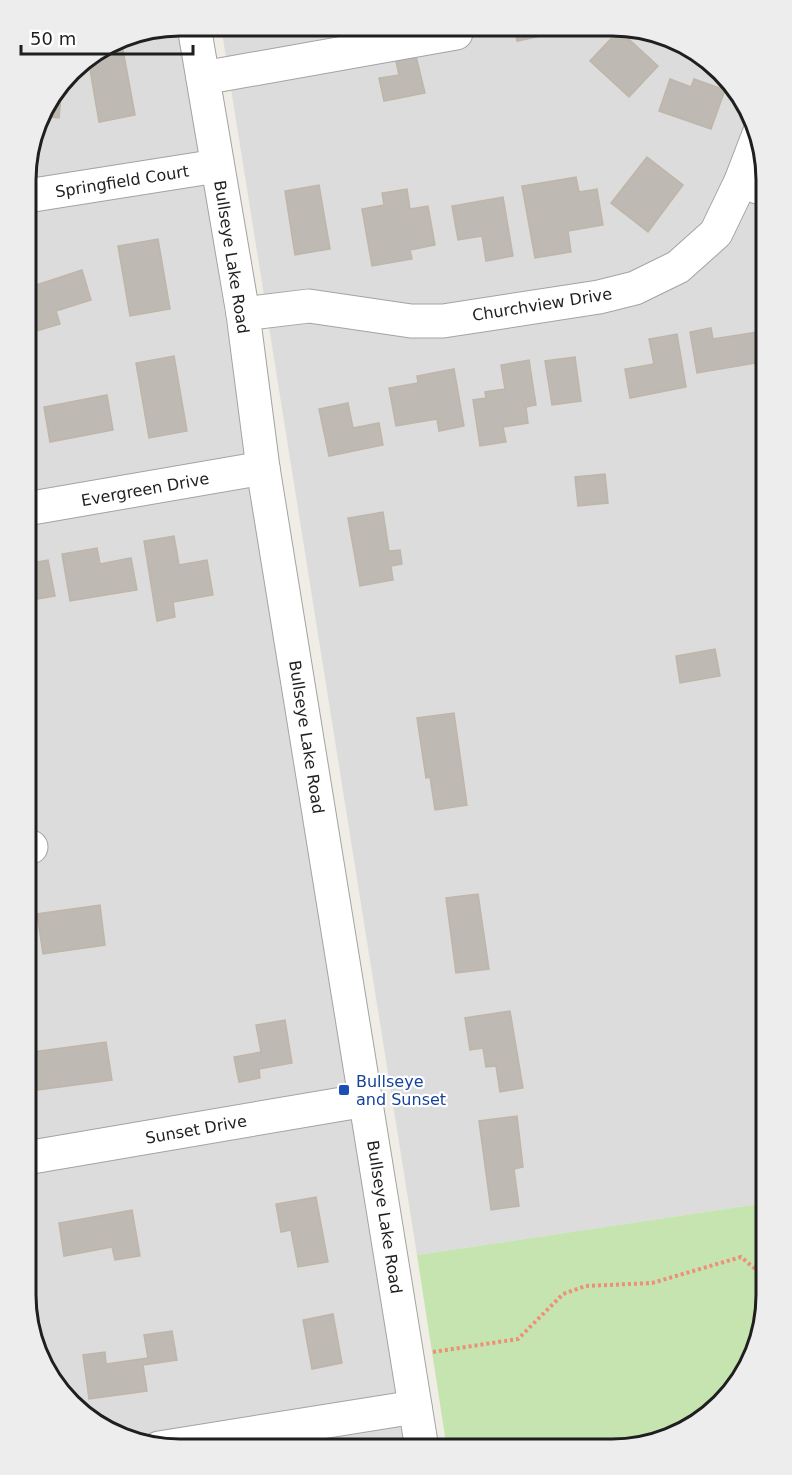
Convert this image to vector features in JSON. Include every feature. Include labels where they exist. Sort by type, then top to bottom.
[{"type":"street","name":"Bullseye Lake Road","points":[[196,36],[243,314],[263,468],[420,1439]]},
{"type":"street","points":[[202,78],[439,36]]},
{"type":"street","name":"Springfield Court","points":[[36,195],[217,166]]},
{"type":"street","name":"Churchview Drive","points":[[243,314],[309,306],[393,319],[443,321],[599,297],[635,288],[678,267],[716,233],[754,185],[755,170]]},
{"type":"street","name":"Evergreen Drive","points":[[36,507],[263,468]]},
{"type":"street","name":"Sunset Drive","points":[[36,1156],[366,1100]]},
{"type":"street","points":[[215,1439],[415,1407]]},
{"type":"path","points":[[407,1355],[518,1339],[563,1294],[586,1286],[652,1283],[741,1257],[756,1270]]},
{"type":"shaded area","points":[[182,36],[233,366],[408,1439],[180,1439],[143,1434],[108,1420],[78,1397],[60,1375],[51,1359],[39,1323],[36,1304],[37,161],[47,125],[55,108],[72,85],[108,55],[143,41]]},
{"type":"shaded area","points":[[223,36],[631,37],[676,51],[692,60],[720,85],[741,116],[755,161],[756,1204],[417,1255]]},
{"type":"green space","points":[[756,1204],[755,1314],[745,1350],[726,1383],[700,1409],[676,1424],[640,1436],[621,1439],[445,1439],[417,1255]]},
{"type":"building","points":[[516,36],[537,36],[537,37],[517,41]]},
{"type":"building","points":[[613,36],[626,37],[658,66],[629,97],[590,61]]},
{"type":"building","points":[[123,48],[135,115],[99,122],[90,68],[108,55]]},
{"type":"building","points":[[414,48],[425,93],[384,101],[379,78],[399,75],[394,52]]},
{"type":"building","points":[[670,79],[691,87],[694,79],[725,91],[711,129],[659,111]]},
{"type":"building","points":[[61,100],[59,118],[51,117]]},
{"type":"building","points":[[647,157],[683,185],[648,232],[611,203]]},
{"type":"building","points":[[576,177],[579,192],[597,189],[603,225],[568,231],[571,252],[535,258],[522,186]]},
{"type":"building","points":[[319,185],[330,249],[295,255],[285,191]]},
{"type":"building","points":[[407,189],[410,209],[428,206],[435,245],[410,250],[412,259],[372,266],[362,209],[384,205],[382,193]]},
{"type":"building","points":[[503,197],[513,256],[486,261],[482,236],[458,240],[452,206]]},
{"type":"building","points":[[158,239],[170,309],[130,316],[118,246]]},
{"type":"building","points":[[82,270],[91,300],[56,311],[60,324],[36,331],[36,285]]},
{"type":"building","points":[[711,328],[713,339],[756,332],[756,363],[697,373],[690,332]]},
{"type":"building","points":[[677,334],[686,387],[630,398],[625,369],[654,364],[649,339]]},
{"type":"building","points":[[174,356],[187,431],[149,438],[136,363]]},
{"type":"building","points":[[575,357],[581,401],[552,405],[545,361]]},
{"type":"building","points":[[529,360],[536,405],[526,407],[528,423],[503,427],[506,442],[480,446],[473,400],[486,398],[485,392],[505,389],[501,365]]},
{"type":"building","points":[[454,369],[464,426],[439,431],[437,419],[396,426],[389,388],[418,383],[417,376]]},
{"type":"building","points":[[107,395],[113,430],[50,442],[44,407]]},
{"type":"building","points":[[348,403],[353,428],[379,423],[383,445],[329,456],[319,409]]},
{"type":"building","points":[[605,474],[608,503],[578,506],[575,477]]},
{"type":"building","points":[[383,512],[389,551],[400,550],[402,564],[391,566],[393,580],[360,586],[348,518]]},
{"type":"building","points":[[174,536],[179,565],[207,560],[213,595],[173,602],[175,617],[157,621],[144,541]]},
{"type":"building","points":[[97,548],[100,564],[131,558],[137,590],[70,601],[62,554]]},
{"type":"building","points":[[48,560],[55,596],[36,599],[36,562]]},
{"type":"building","points":[[715,649],[720,676],[680,683],[676,656]]},
{"type":"building","points":[[454,713],[467,805],[435,810],[430,777],[426,778],[417,718]]},
{"type":"building","points":[[478,894],[489,969],[456,973],[446,898]]},
{"type":"building","points":[[100,905],[105,945],[43,954],[37,914]]},
{"type":"building","points":[[510,1011],[523,1088],[500,1092],[496,1066],[486,1067],[483,1048],[470,1050],[465,1018]]},
{"type":"building","points":[[285,1020],[292,1063],[259,1069],[260,1078],[239,1082],[234,1057],[261,1052],[256,1025]]},
{"type":"building","points":[[106,1042],[112,1080],[38,1090],[36,1052]]},
{"type":"building","points":[[517,1116],[523,1167],[514,1169],[519,1206],[491,1210],[479,1121]]},
{"type":"building","points":[[316,1197],[328,1262],[298,1267],[291,1230],[281,1232],[276,1204]]},
{"type":"building","points":[[132,1210],[140,1256],[115,1260],[112,1247],[64,1256],[59,1223]]},
{"type":"building","points":[[333,1314],[342,1363],[312,1369],[303,1320]]},
{"type":"building","points":[[172,1331],[177,1360],[143,1365],[147,1391],[89,1399],[83,1355],[105,1352],[106,1364],[148,1358],[144,1335]]},
{"type":"place","name":"Bullseye and Sunset","points":[[344,1090]]}]
